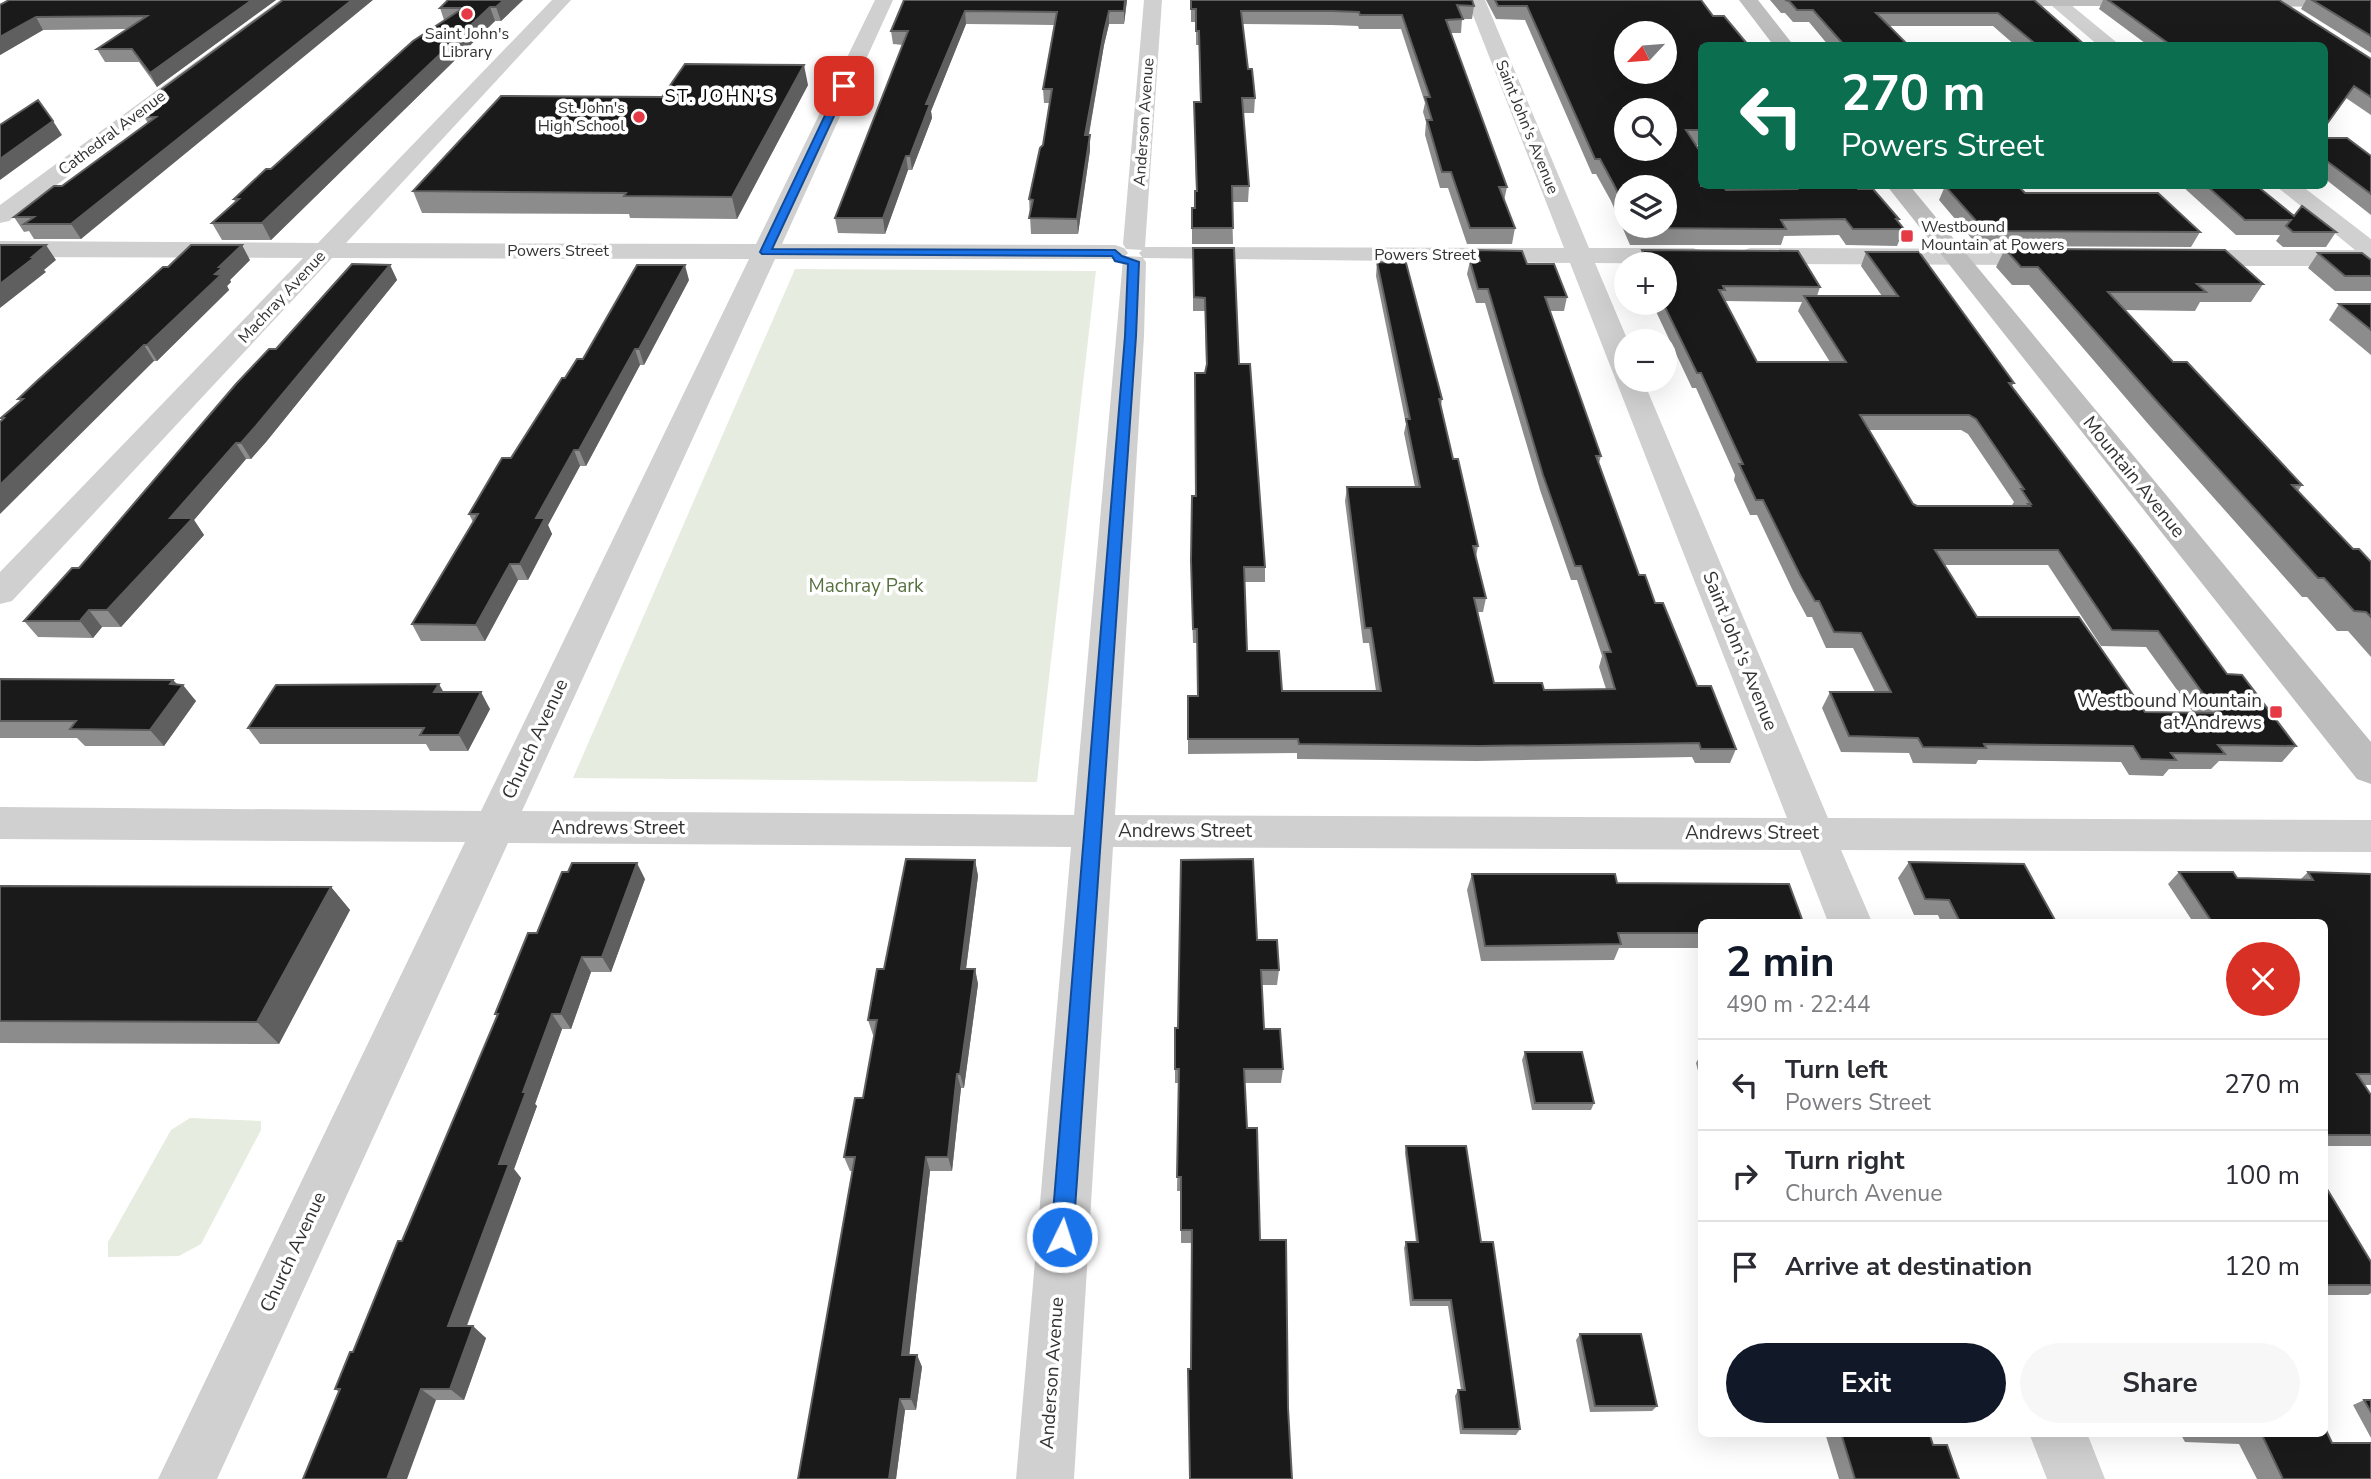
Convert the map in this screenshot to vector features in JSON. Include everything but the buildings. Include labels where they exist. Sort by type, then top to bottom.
[{"type":"main road","points":[[1748,0],[1782,42]]},
{"type":"main road","points":[[2032,0],[2173,0]]},
{"type":"main road","points":[[2210,0],[2371,1]]},
{"type":"main road","name":"Mountain Avenue","points":[[1900,189],[2371,769]]},
{"type":"street","name":"Cathedral Avenue","points":[[0,216],[292,0]]},
{"type":"street","name":"Machray Avenue","points":[[0,593],[562,0]]},
{"type":"street","name":"Church Avenue","points":[[187,1479],[884,0]]},
{"type":"street","name":"Anderson Avenue","points":[[1045,1479],[1153,0]]},
{"type":"street","name":"Saint John's Avenue","points":[[1476,0],[1614,342]]},
{"type":"street","points":[[2054,0],[2107,42]]},
{"type":"street","points":[[2268,0],[2302,22]]},
{"type":"street","points":[[2292,189],[2371,251]]},
{"type":"street","name":"Powers Street","points":[[0,249],[2083,257]]},
{"type":"street","points":[[2151,257],[2371,258]]},
{"type":"street","name":"Saint John's Avenue","points":[[1634,392],[1849,919]]},
{"type":"street","name":"Andrews Street","points":[[0,822],[1091,831],[2371,836]]},
{"type":"street","points":[[2060,1437],[2076,1479]]},
{"type":"green space","name":"Machray Park","points":[[795,269],[1096,271],[1037,782],[573,778]]},
{"type":"green space","points":[[190,1118],[261,1121],[261,1130],[201,1244],[179,1256],[108,1257],[108,1242],[171,1130]]},
{"type":"place","name":"Saint John's Library","points":[[467,14]]},
{"type":"place","name":"St. John's High School","points":[[639,117]]},
{"type":"place","name":"Westbound Mountain at Powers","points":[[1907,236]]},
{"type":"place","name":"Westbound Mountain at Andrews","points":[[2276,712]]},
{"type":"district","name":"ST. JOHN'S","points":[[720,96]]},
{"type":"route","points":[[844,86],[765,252],[1115,253],[1123,260],[1133,262],[1130,336],[1062,1237]]}]
